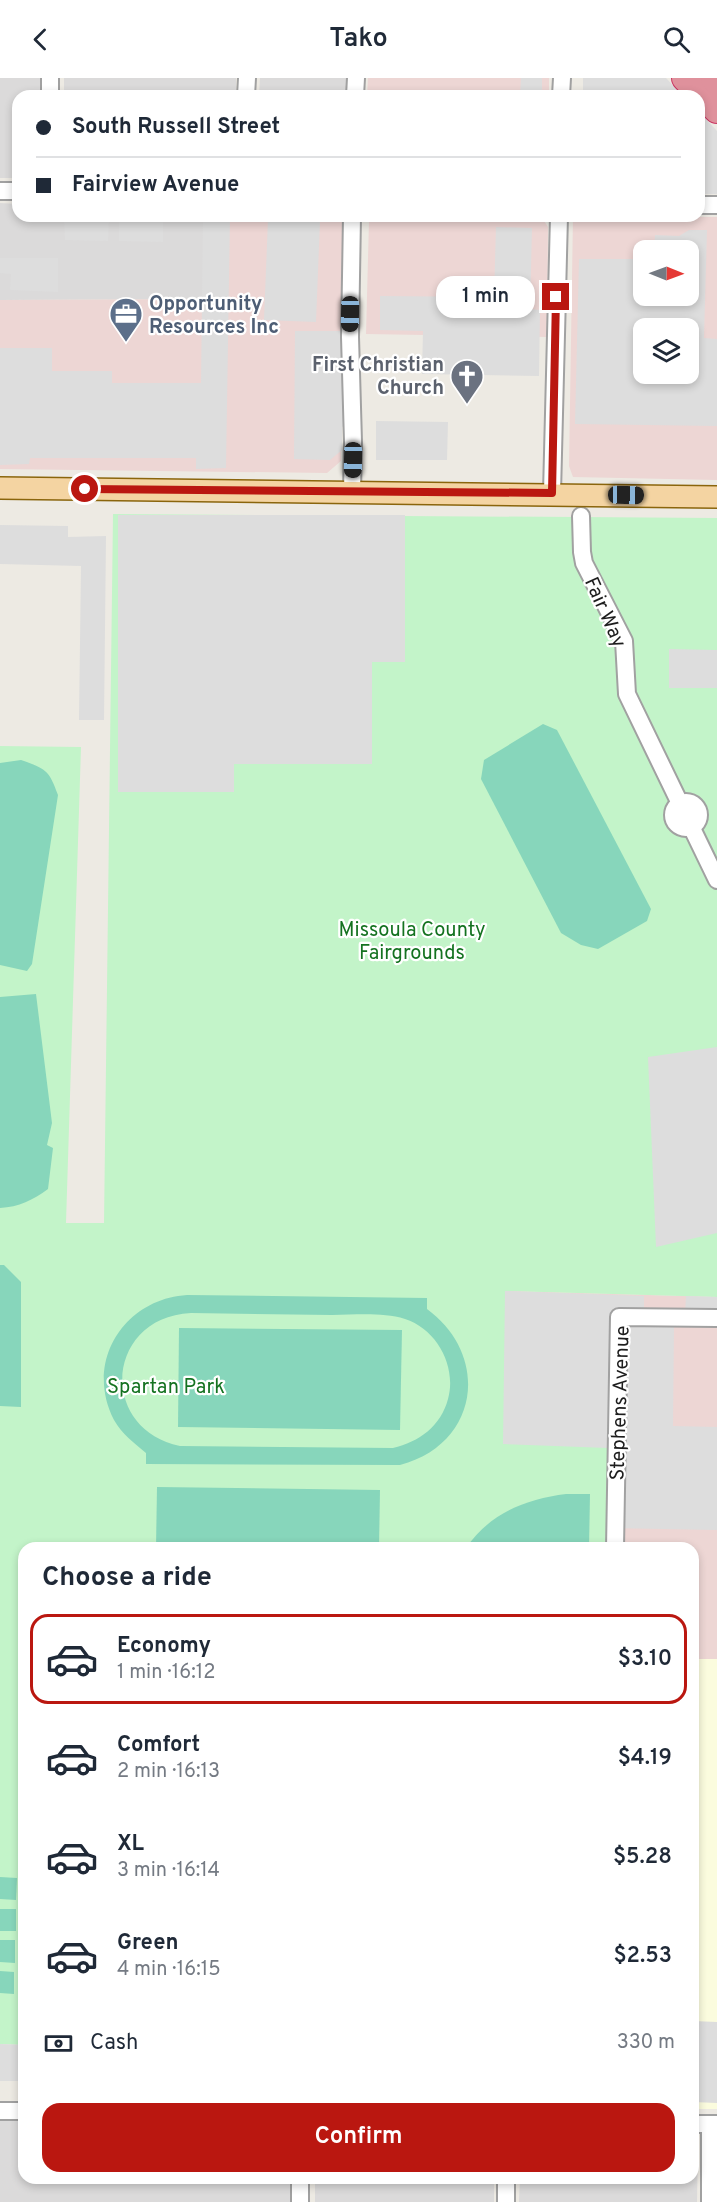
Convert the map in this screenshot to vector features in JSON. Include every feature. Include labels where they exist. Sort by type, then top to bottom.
[{"type":"highway","points":[[685,78],[697,90]]},
{"type":"highway","points":[[705,98],[717,110]]},
{"type":"main road","points":[[0,488],[552,493],[717,497]]},
{"type":"street","points":[[352,222],[350,338],[352,492]]},
{"type":"street","points":[[552,493],[559,222]]},
{"type":"street","name":"Fair Way","points":[[581,516],[582,552],[585,563],[624,641],[627,694],[717,880]]},
{"type":"street","name":"Stephens Avenue","points":[[615,1542],[619,1317],[717,1318]]},
{"type":"street","points":[[0,2111],[18,2111]]},
{"type":"street","points":[[710,2202],[714,2124]]},
{"type":"street","points":[[300,2184],[300,2202]]},
{"type":"street","points":[[506,2184],[506,2202]]},
{"type":"shaded area","points":[[0,78],[40,78],[40,90],[12,90],[12,178],[0,178]]},
{"type":"shaded area","points":[[64,78],[236,78],[236,90],[64,90]]},
{"type":"shaded area","points":[[260,78],[348,78],[348,90],[259,90]]},
{"type":"shaded area","points":[[368,78],[549,78],[549,90],[367,90]]},
{"type":"shaded area","points":[[521,78],[542,78],[542,90],[520,90]]},
{"type":"shaded area","points":[[583,78],[666,78],[677,90],[583,90]]},
{"type":"shaded area","points":[[705,118],[717,131],[717,194],[705,194]]},
{"type":"shaded area","points":[[0,203],[12,204],[12,222],[229,222],[228,299],[0,300]]},
{"type":"shaded area","points":[[705,217],[717,217],[717,480],[573,477],[569,466],[573,222],[705,222]]},
{"type":"shaded area","points":[[64,222],[109,222],[108,241],[65,240]]},
{"type":"shaded area","points":[[119,222],[163,222],[163,242],[119,241]]},
{"type":"shaded area","points":[[203,222],[230,222],[226,468],[196,469],[196,458],[30,458],[29,464],[0,465],[0,348],[52,348],[52,371],[112,371],[112,383],[201,383]]},
{"type":"shaded area","points":[[229,222],[344,222],[341,461],[327,473],[0,469],[0,300],[227,299]]},
{"type":"shaded area","points":[[268,222],[320,222],[316,322],[264,320]]},
{"type":"shaded area","points":[[369,222],[545,222],[548,227],[547,337],[366,334]]},
{"type":"shaded area","points":[[496,227],[532,228],[530,309],[540,310],[539,376],[422,374],[423,331],[380,330],[380,296],[494,297]]},
{"type":"shaded area","points":[[689,230],[707,230],[704,338],[717,339],[717,426],[575,424],[579,259],[633,259],[633,306],[699,306],[699,240],[655,240],[655,235],[679,236]]},
{"type":"shaded area","points":[[0,258],[58,258],[58,292],[10,290],[11,274],[0,273]]},
{"type":"shaded area","points":[[295,331],[344,331],[347,424],[342,427],[342,450],[330,460],[294,459]]},
{"type":"shaded area","points":[[376,421],[448,422],[447,460],[376,460]]},
{"type":"shaded area","points":[[118,515],[405,515],[405,662],[372,662],[372,764],[234,764],[234,792],[118,792]]},
{"type":"shaded area","points":[[0,525],[68,526],[68,537],[106,536],[104,720],[79,720],[81,566],[0,564]]},
{"type":"shaded area","points":[[669,649],[717,650],[717,688],[669,688]]},
{"type":"shaded area","points":[[717,1047],[717,1233],[656,1247],[648,1057]]},
{"type":"shaded area","points":[[505,1291],[717,1297],[717,1659],[699,1659],[699,1542],[607,1542],[608,1448],[503,1444]]},
{"type":"shaded area","points":[[505,1291],[644,1296],[644,1324],[674,1324],[673,1426],[717,1427],[717,1530],[607,1528],[608,1448],[503,1444]]},
{"type":"shaded area","points":[[686,1296],[717,1297],[717,1314],[685,1314]]},
{"type":"shaded area","points":[[699,1659],[717,1659],[717,2109],[699,2109]]},
{"type":"shaded area","points":[[699,2021],[717,2022],[717,2103],[699,2102]]},
{"type":"shaded area","points":[[0,2044],[18,2045],[18,2081],[0,2081]]},
{"type":"shaded area","points":[[0,2119],[18,2120],[18,2184],[290,2184],[290,2202],[0,2202]]},
{"type":"shaded area","points":[[315,2184],[494,2184],[494,2202],[315,2202]]},
{"type":"shaded area","points":[[520,2184],[697,2184],[697,2202],[519,2202]]},
{"type":"green space","name":"Missoula County Fairgrounds","points":[[113,514],[717,518],[717,1297],[505,1291],[608,1448],[607,1542],[18,1542],[18,2045],[0,2044],[0,746],[81,747],[66,1223],[104,1223]]},
{"type":"green space","points":[[543,724],[557,730],[651,909],[647,921],[598,949],[581,945],[561,933],[481,779],[484,760]]},
{"type":"green space","points":[[21,760],[46,772],[58,795],[32,964],[27,971],[0,965],[0,763]]},
{"type":"green space","points":[[36,994],[52,1123],[47,1145],[53,1148],[48,1189],[26,1202],[0,1208],[0,997]]},
{"type":"green space","points":[[0,1265],[4,1265],[21,1282],[21,1407],[0,1406]]},
{"type":"green space","points":[[187,1295],[427,1298],[427,1309],[447,1328],[461,1350],[467,1373],[467,1397],[460,1419],[447,1438],[426,1454],[400,1465],[146,1464],[146,1453],[124,1434],[114,1420],[106,1398],[104,1377],[107,1356],[116,1337],[128,1321],[145,1308],[165,1299]],"holes":[[[191,1313],[368,1314],[405,1319],[416,1324],[435,1340],[447,1362],[450,1387],[445,1409],[428,1431],[412,1442],[393,1448],[180,1446],[153,1435],[135,1418],[125,1397],[122,1374],[128,1352],[142,1333],[163,1319]]]},
{"type":"green space","points":[[179,1328],[402,1330],[400,1430],[178,1427]]},
{"type":"green space","points":[[157,1487],[380,1490],[379,1542],[156,1542]]},
{"type":"green space","points":[[590,1494],[589,1542],[471,1542],[486,1526],[510,1510],[551,1496]]},
{"type":"green space","points":[[0,1877],[17,1878],[16,1900],[0,1899]]},
{"type":"green space","points":[[0,1909],[16,1909],[16,1931],[0,1931]]},
{"type":"green space","points":[[0,1940],[15,1940],[15,1963],[0,1962]]},
{"type":"green space","points":[[0,1971],[14,1972],[14,1994],[0,1993]]},
{"type":"place","name":"Opportunity Resources Inc","points":[[126,343]]},
{"type":"place","name":"First Christian Church","points":[[467,405]]},
{"type":"route","points":[[85,489],[552,493],[556,297]]},
{"type":"park label","name":"Spartan Park","points":[[166,1386]]}]
